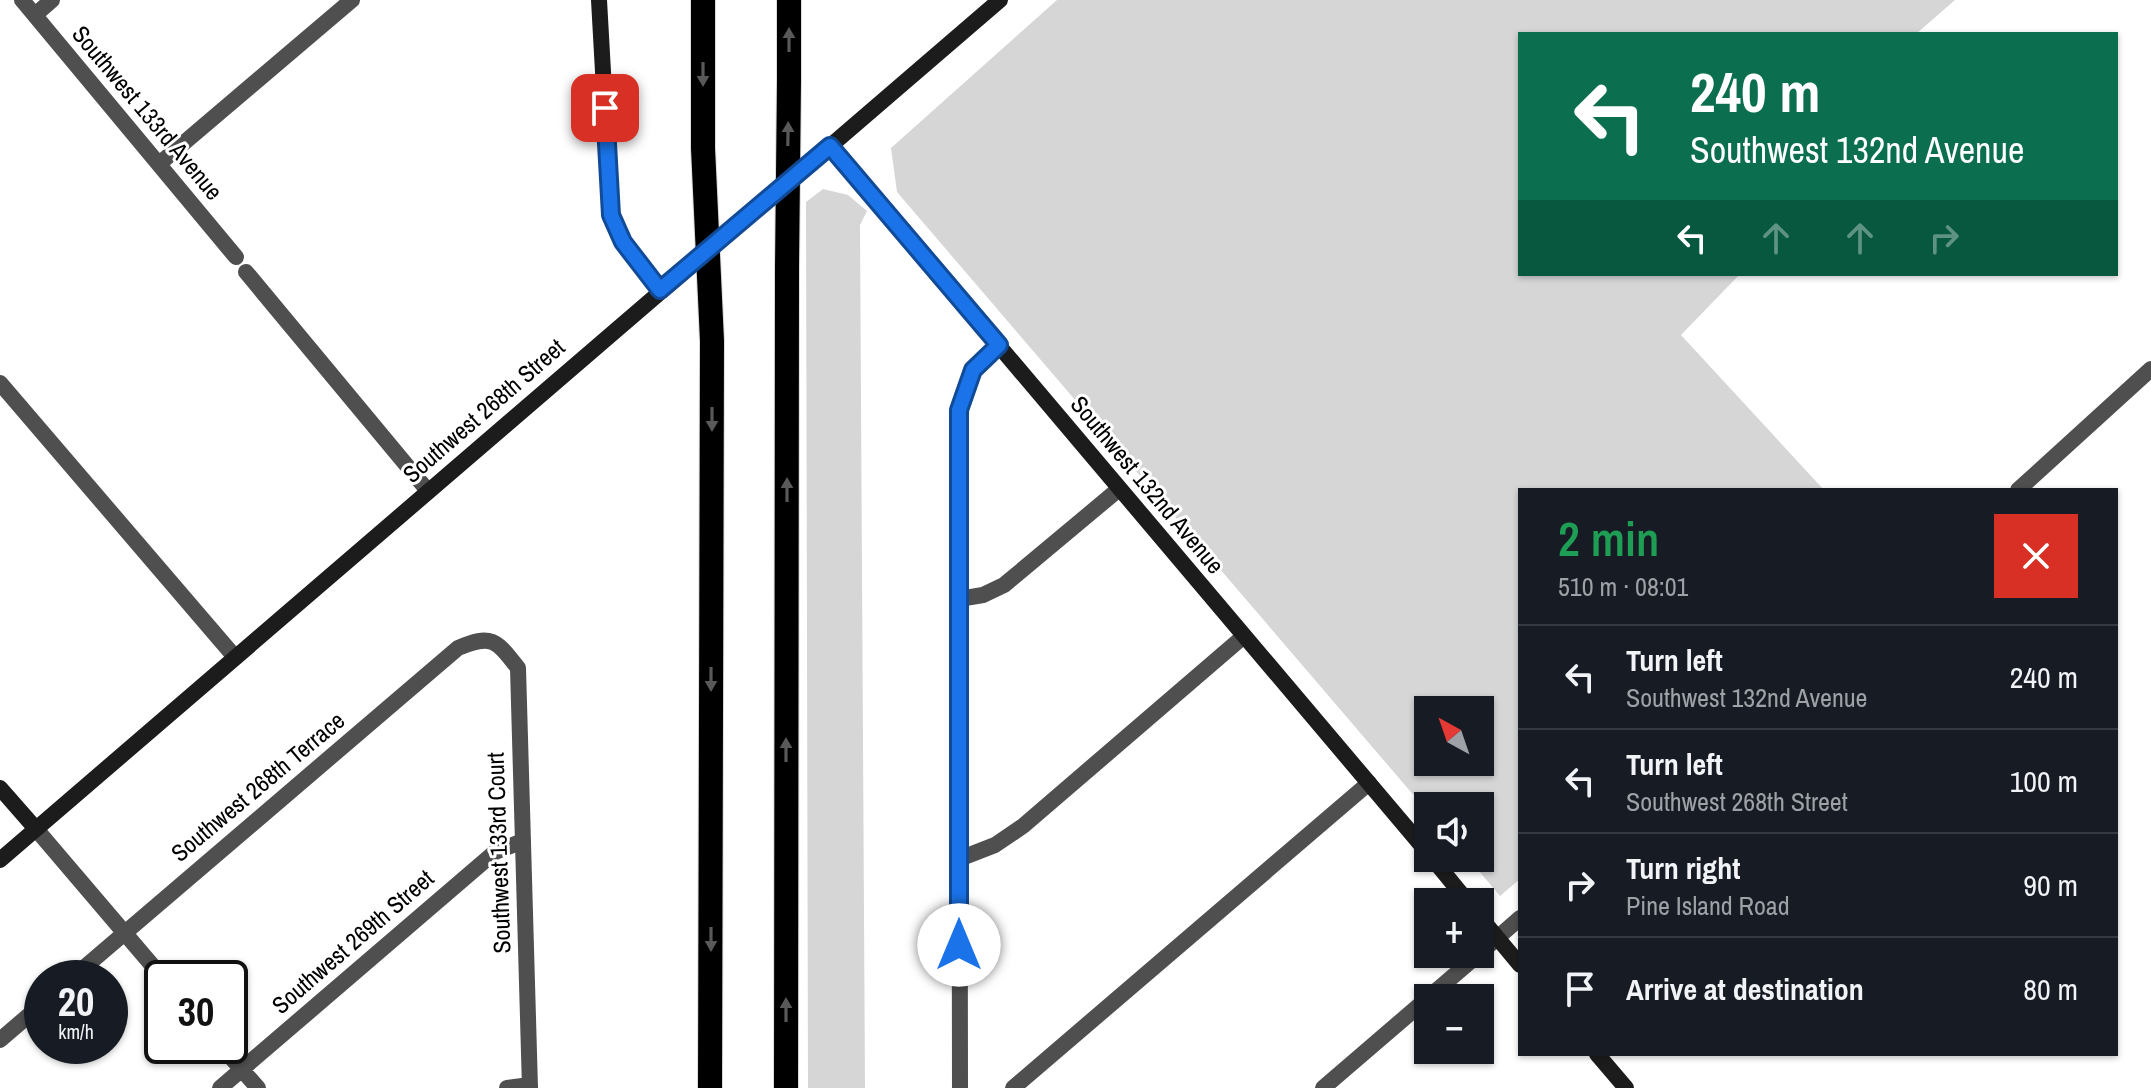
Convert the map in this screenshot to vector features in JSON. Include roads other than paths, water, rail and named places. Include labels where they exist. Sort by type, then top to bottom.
[{"type":"highway","points":[[703,0],[703,148],[712,341],[710,1088]]},
{"type":"highway","points":[[786,1088],[789,0]]},
{"type":"street","name":"Southwest 133rd Avenue","points":[[22,0],[236,257]]},
{"type":"street","points":[[35,15],[52,0]]},
{"type":"street","points":[[159,164],[352,0]]},
{"type":"street","points":[[599,0],[611,215],[623,242],[660,290]]},
{"type":"street","name":"Southwest 268th Street","points":[[0,860],[1000,0]]},
{"type":"street","name":"Southwest 132nd Avenue","points":[[830,146],[1414,837]]},
{"type":"street","points":[[246,272],[428,491]]},
{"type":"street","points":[[960,1088],[960,403],[973,370],[999,345]]},
{"type":"street","points":[[2020,488],[2151,369]]},
{"type":"street","points":[[0,383],[234,656]]},
{"type":"street","points":[[959,599],[983,595],[1004,585],[1119,489]]},
{"type":"street","points":[[959,859],[995,845],[1023,826],[1244,636]]},
{"type":"street","name":"Southwest 133rd Court","points":[[479,638],[495,642],[518,668],[530,1086]]},
{"type":"street","name":"Southwest 268th Terrace","points":[[93,960],[458,648],[479,638]]},
{"type":"street","points":[[1013,1088],[1369,783]]},
{"type":"street","points":[[0,788],[147,960]]},
{"type":"street","name":"Southwest 269th Street","points":[[220,1088],[495,852],[523,841]]},
{"type":"street","name":"Southwest 132nd Avenue","points":[[1443,872],[1456,888]]},
{"type":"street","points":[[1494,940],[1518,920]]},
{"type":"street","points":[[1494,934],[1518,963]]},
{"type":"street","points":[[1323,1088],[1462,968]]},
{"type":"street","points":[[0,1040],[24,1019]]},
{"type":"street","points":[[1599,1056],[1626,1088]]},
{"type":"street","points":[[237,1064],[258,1088]]},
{"type":"street","points":[[507,1088],[530,1086]]}]
